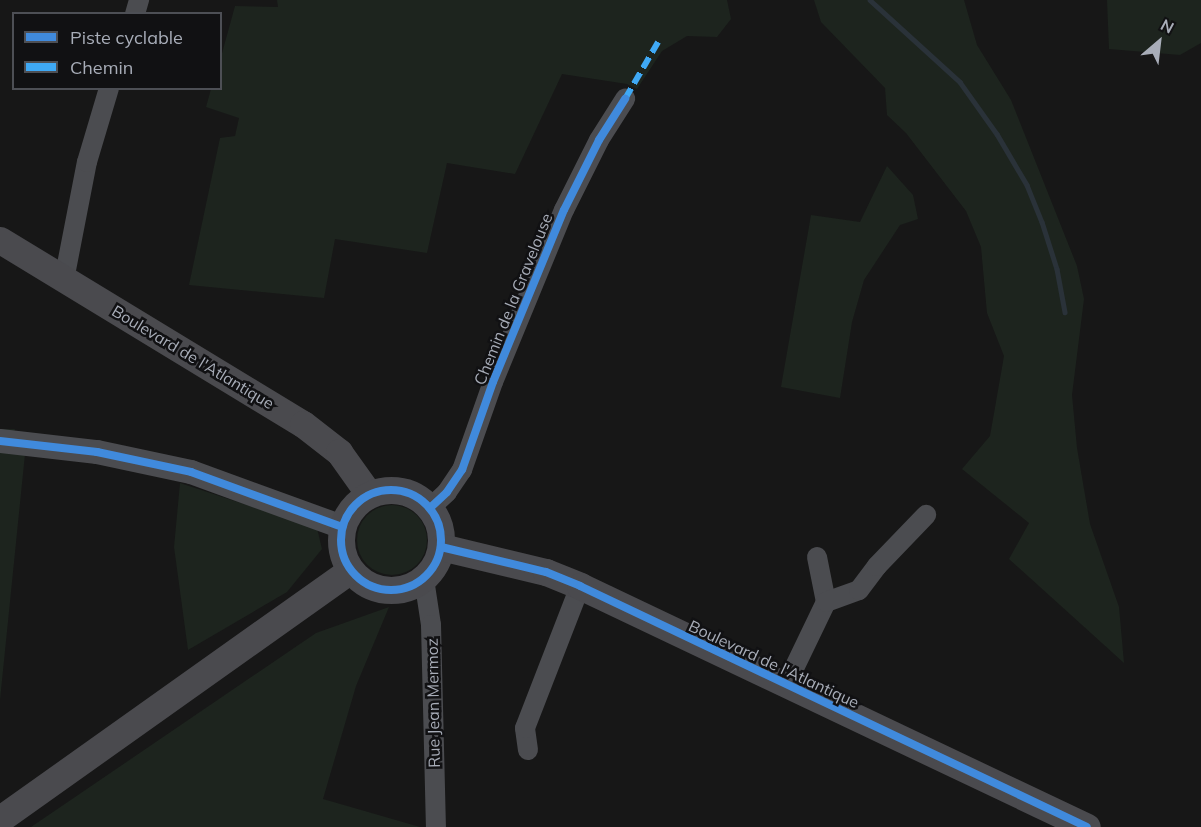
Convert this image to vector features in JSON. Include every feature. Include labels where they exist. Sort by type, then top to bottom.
[{"type":"main road","name":"Boulevard de l'Atlantique","points":[[0,240],[303,424],[339,452],[369,494]]},
{"type":"main road","points":[[385,490],[402,490],[417,497],[430,508],[441,533],[441,547],[438,559],[424,579],[410,587],[393,590],[377,588],[362,581],[351,570],[344,557],[342,527],[348,514],[369,494],[385,490]]},
{"type":"main road","name":"Boulevard de l'Atlantique","points":[[441,547],[546,572],[580,586],[1088,827]]},
{"type":"main road","points":[[0,819],[351,570]]},
{"type":"street","points":[[64,280],[87,162],[108,90]]},
{"type":"street","name":"Chemin de la Gravelouse","points":[[430,508],[447,492],[462,470],[495,378],[564,210],[599,140],[625,99]]},
{"type":"street","points":[[0,441],[97,452],[191,472],[342,527]]},
{"type":"street","points":[[826,602],[859,590],[877,566],[926,515]]},
{"type":"street","points":[[786,685],[826,602],[818,557]]},
{"type":"street","name":"Rue Jean Mermoz","points":[[424,579],[431,626],[436,827]]},
{"type":"street","points":[[528,750],[525,728],[580,586]]},
{"type":"shaded area","points":[[277,0],[727,0],[731,19],[717,37],[687,36],[662,51],[637,89],[627,84],[562,74],[515,174],[447,163],[427,253],[335,239],[324,298],[189,285],[220,138],[235,136],[239,118],[206,107],[211,90],[222,90],[222,53],[235,6],[278,7]]},
{"type":"shaded area","points":[[814,0],[964,0],[977,45],[1011,100],[1077,266],[1084,299],[1072,395],[1077,448],[1090,524],[1119,607],[1124,663],[1009,559],[1029,523],[962,469],[990,436],[1004,356],[987,313],[981,247],[966,211],[906,133],[887,115],[885,88],[821,22]]},
{"type":"shaded area","points":[[1107,0],[1201,0],[1201,43],[1180,55],[1109,49]]},
{"type":"shaded area","points":[[887,166],[913,195],[918,219],[900,225],[864,280],[852,322],[840,398],[781,387],[811,215],[860,222]]},
{"type":"shaded area","points":[[0,429],[15,429],[10,451],[25,454],[0,700]]},
{"type":"shaded area","points":[[180,483],[317,528],[322,549],[287,592],[188,650],[174,547]]},
{"type":"shaded area","points":[[399,505],[412,511],[421,520],[425,526],[427,540],[425,554],[417,565],[406,573],[385,575],[367,565],[359,554],[357,533],[367,515],[378,507]]},
{"type":"shaded area","points":[[389,607],[356,686],[323,799],[420,827],[31,827],[316,633]]},
{"type":"waterway","points":[[870,0],[960,82],[997,134],[1027,185],[1042,222],[1057,269],[1065,312]]},
{"type":"marked path","points":[[625,99],[658,42]]},
{"type":"cycle path","points":[[430,508],[447,492],[462,470],[493,382],[564,210],[599,140],[625,99]]},
{"type":"cycle path","points":[[0,441],[97,452],[191,472],[342,527]]},
{"type":"cycle path","points":[[391,490],[410,494],[427,504],[437,521],[441,540],[437,559],[427,576],[410,586],[391,590],[372,586],[355,576],[345,559],[341,540],[345,521],[355,504],[372,494],[391,490]]},
{"type":"cycle path","points":[[441,547],[546,572],[580,586],[1087,827]]}]
